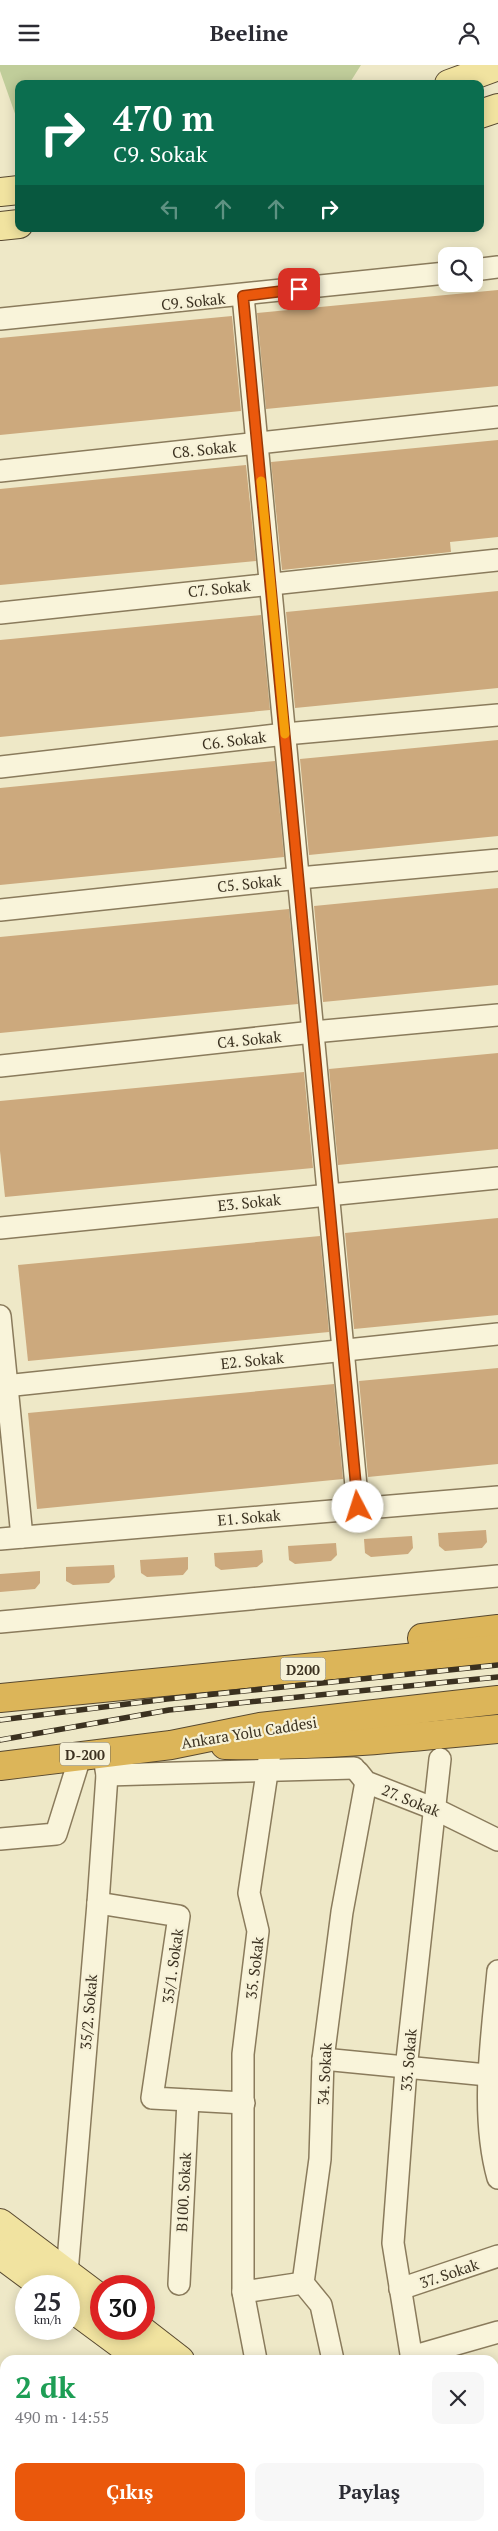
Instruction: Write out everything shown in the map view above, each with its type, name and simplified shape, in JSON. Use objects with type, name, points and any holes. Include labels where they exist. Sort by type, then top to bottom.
[{"type":"highway","points":[[0,1698],[107,1688],[342,1647],[498,1629]]},
{"type":"highway","name":"D200","points":[[107,1688],[498,1649]]},
{"type":"highway","name":"Ankara Yolu Caddesi","points":[[0,1765],[97,1760],[260,1727],[498,1700]]},
{"type":"highway","points":[[171,1745],[268,1758],[338,1743],[498,1729]]},
{"type":"main road","points":[[460,80],[498,66]]},
{"type":"main road","points":[[484,113],[498,108]]},
{"type":"main road","points":[[0,192],[15,190]]},
{"type":"main road","points":[[0,226],[15,224]]},
{"type":"main road","points":[[0,2223],[90,2291]]},
{"type":"main road","points":[[0,2254],[28,2275]]},
{"type":"main road","points":[[80,2313],[135,2355]]},
{"type":"main road","points":[[154,2340],[174,2355]]},
{"type":"street","points":[[483,269],[498,267]]},
{"type":"street","name":"C9. Sokak","points":[[0,319],[243,296],[438,274]]},
{"type":"street","points":[[243,296],[358,1507]]},
{"type":"street","name":"C8. Sokak","points":[[0,471],[498,417]]},
{"type":"street","name":"C7. Sokak","points":[[0,613],[498,560]]},
{"type":"street","name":"C6. Sokak","points":[[0,767],[285,734],[498,715]]},
{"type":"street","name":"C5. Sokak","points":[[0,910],[299,878],[498,860]]},
{"type":"street","name":"C4. Sokak","points":[[0,1066],[313,1032],[498,1015]]},
{"type":"street","name":"E3. Sokak","points":[[0,1228],[498,1178]]},
{"type":"street","points":[[0,1316],[5,1386],[22,1537]]},
{"type":"street","name":"E2. Sokak","points":[[5,1386],[498,1334]]},
{"type":"street","name":"E1. Sokak","points":[[0,1539],[358,1507],[498,1497]]},
{"type":"street","points":[[0,1623],[498,1576]]},
{"type":"street","points":[[338,1743],[360,1775]]},
{"type":"street","points":[[0,1839],[56,1835],[97,1760],[268,1758],[360,1775]]},
{"type":"street","name":"35. Sokak","points":[[255,2355],[243,2292],[243,2055],[258,1931],[249,1893],[268,1758]]},
{"type":"street","name":"33. Sokak","points":[[411,2355],[393,2243],[406,2069],[440,1759]]},
{"type":"street","name":"35/2. Sokak","points":[[67,2273],[98,1903],[97,1760]]},
{"type":"street","name":"27. Sokak","points":[[360,1775],[498,1840]]},
{"type":"street","name":"34. Sokak","points":[[303,2283],[320,2159],[323,2059],[360,1775]]},
{"type":"street","name":"35/1. Sokak","points":[[98,1903],[179,1916],[152,2098],[188,2100]]},
{"type":"street","points":[[498,1971],[493,2076],[492,2157],[498,2178]]},
{"type":"street","points":[[323,2059],[406,2069],[493,2076]]},
{"type":"street","points":[[188,2100],[244,2103]]},
{"type":"street","name":"B100. Sokak","points":[[179,2284],[188,2100]]},
{"type":"street","name":"37. Sokak","points":[[400,2289],[498,2256]]},
{"type":"street","points":[[243,2292],[303,2283],[321,2305],[332,2355]]},
{"type":"street","points":[[422,2355],[498,2332]]},
{"type":"green space","points":[[0,65],[361,65],[352,80],[15,80],[15,114],[0,71]]},
{"type":"building","points":[[498,290],[498,386],[266,409],[257,313]]},
{"type":"building","points":[[232,316],[241,411],[0,435],[0,338]]},
{"type":"building","points":[[498,440],[498,537],[450,542],[451,552],[282,570],[271,462]]},
{"type":"building","points":[[246,465],[256,561],[0,585],[0,489]]},
{"type":"building","points":[[498,591],[498,688],[295,708],[286,612]]},
{"type":"building","points":[[261,615],[270,710],[0,737],[0,640]]},
{"type":"building","points":[[498,740],[498,836],[309,855],[300,759]]},
{"type":"building","points":[[275,761],[284,857],[0,885],[0,788]]},
{"type":"building","points":[[498,888],[498,985],[323,1002],[314,906]]},
{"type":"building","points":[[289,909],[298,1004],[0,1033],[0,937]]},
{"type":"building","points":[[498,1053],[498,1149],[338,1165],[329,1069]]},
{"type":"building","points":[[304,1072],[313,1168],[5,1197],[0,1151],[0,1101]]},
{"type":"building","points":[[498,1218],[498,1315],[354,1329],[345,1233]]},
{"type":"building","points":[[320,1236],[329,1332],[28,1361],[18,1265]]},
{"type":"building","points":[[498,1368],[498,1464],[368,1477],[359,1381]]},
{"type":"building","points":[[334,1384],[343,1479],[37,1509],[28,1413]]},
{"type":"building","points":[[486,1530],[487,1542],[482,1548],[445,1551],[439,1546],[438,1533]]},
{"type":"building","points":[[412,1536],[413,1548],[408,1554],[371,1557],[365,1553],[364,1539]]},
{"type":"building","points":[[336,1543],[337,1555],[331,1561],[295,1564],[289,1560],[288,1546]]},
{"type":"building","points":[[262,1550],[263,1562],[257,1567],[221,1570],[215,1566],[214,1553]]},
{"type":"building","points":[[188,1557],[188,1569],[183,1575],[147,1577],[141,1573],[140,1560]]},
{"type":"building","points":[[114,1565],[115,1577],[109,1583],[73,1585],[66,1581],[66,1567]]},
{"type":"building","points":[[40,1571],[40,1583],[35,1589],[0,1592],[0,1574]]},
{"type":"railway","points":[[0,1720],[167,1699],[498,1665]]},
{"type":"railway","points":[[0,1740],[169,1710],[498,1677]]},
{"type":"slow traffic","points":[[261,481],[285,734]]},
{"type":"route","points":[[299,289],[243,296],[358,1507]]}]
